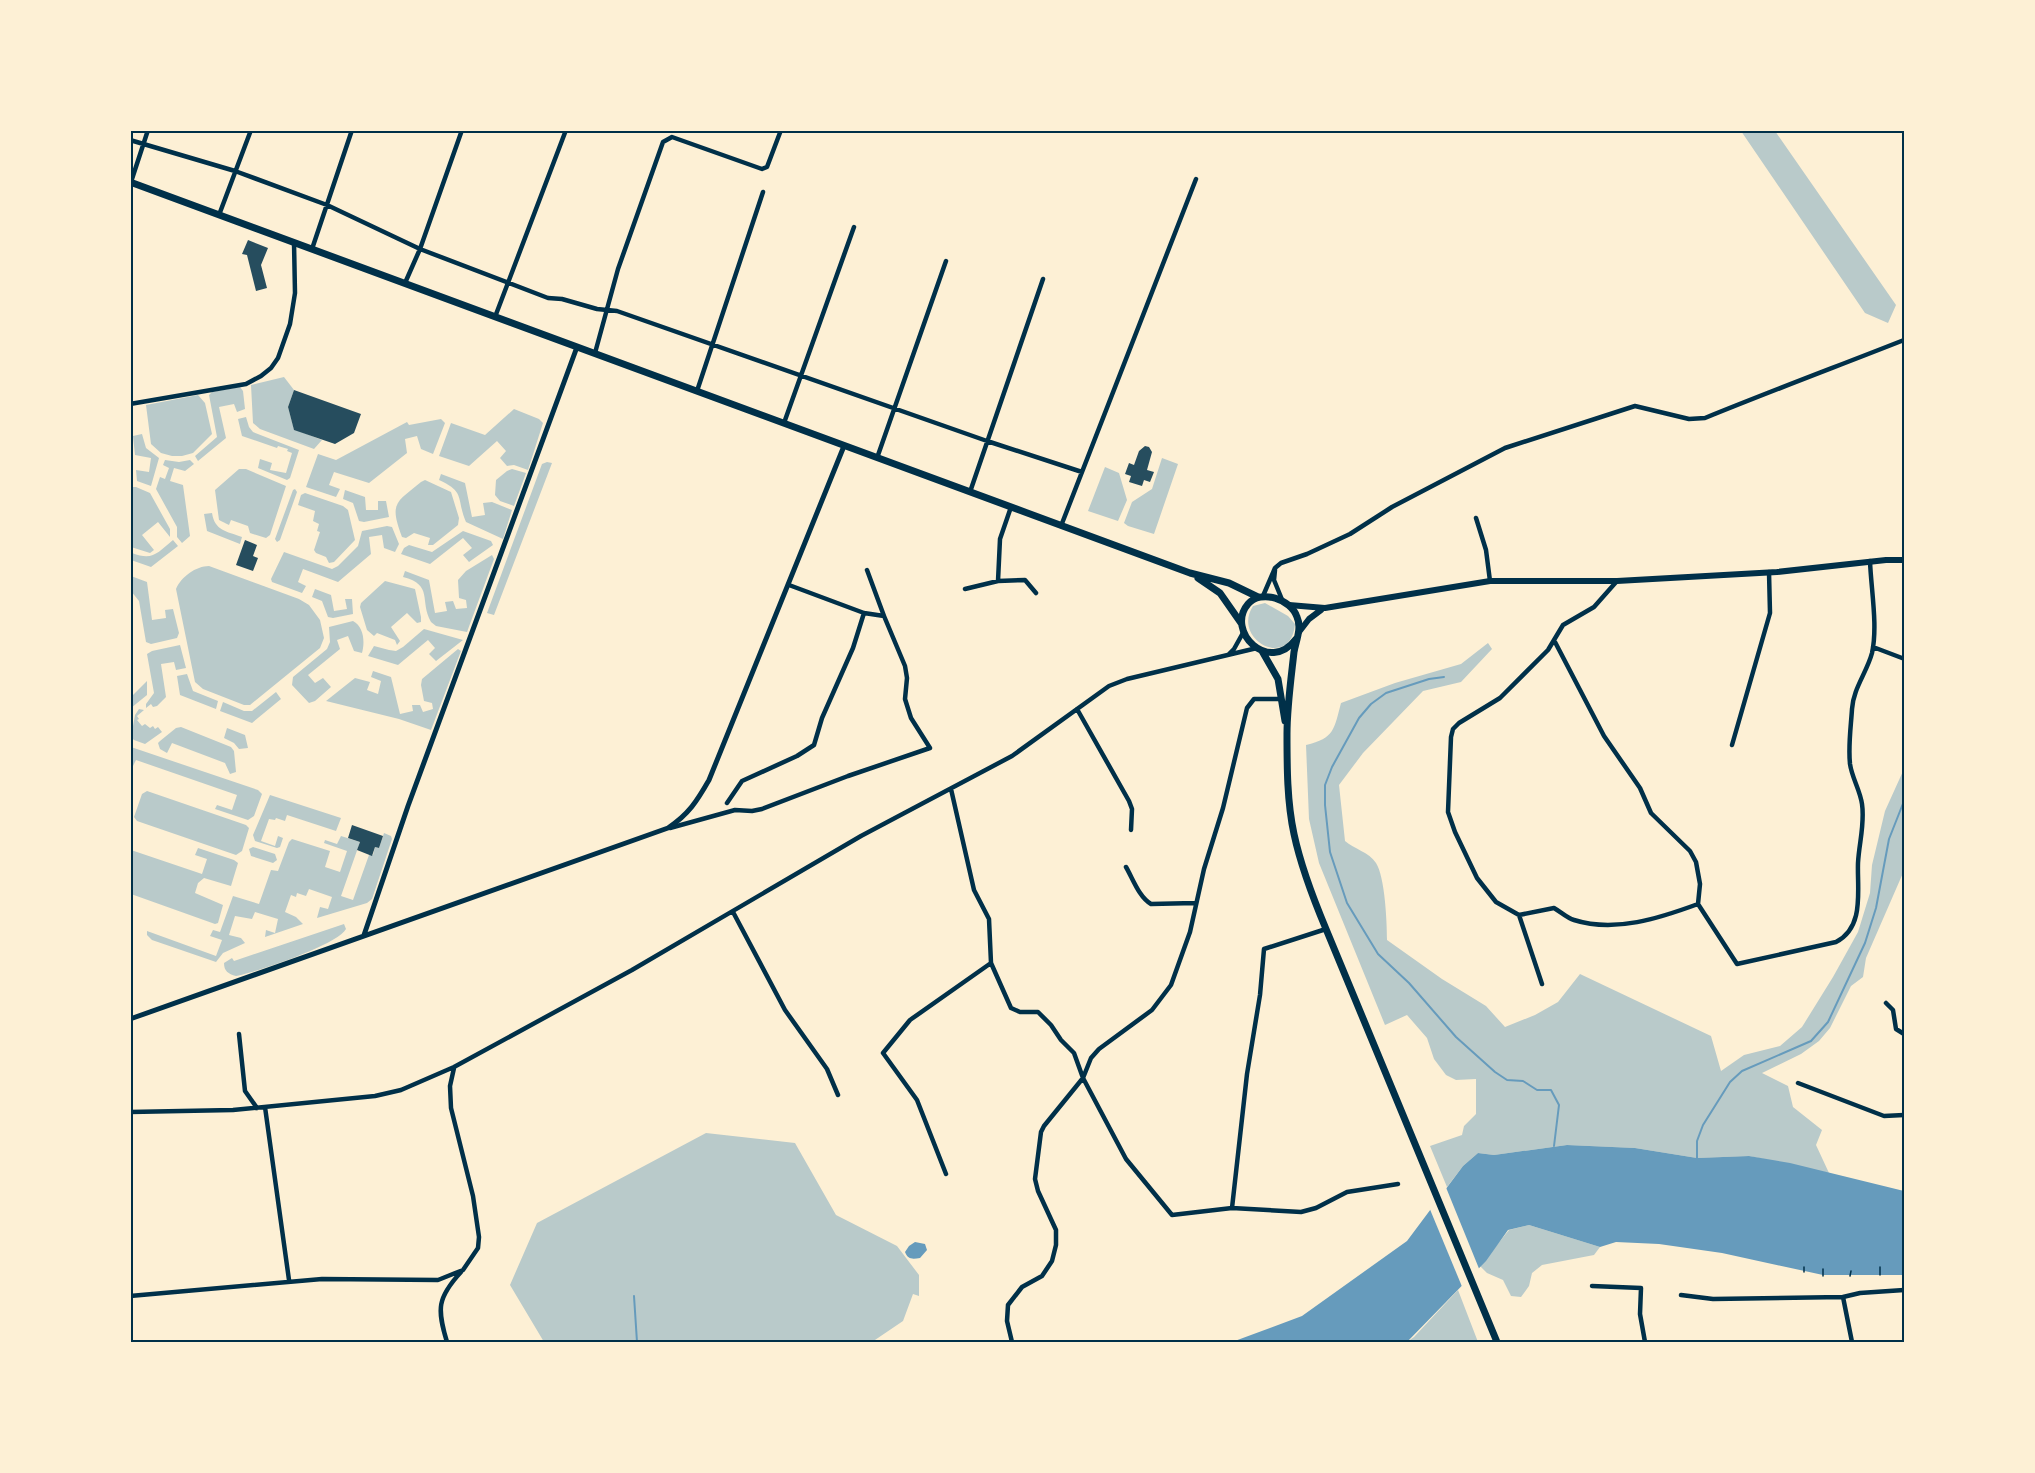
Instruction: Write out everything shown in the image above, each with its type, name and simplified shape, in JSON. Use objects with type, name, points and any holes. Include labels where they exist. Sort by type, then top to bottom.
[{"type":"main road","points":[[130,182],[1061,526],[1190,573],[1229,583],[1285,604],[1314,609],[1325,608],[1490,581],[1617,581],[1769,572],[1870,561],[1905,560]]},
{"type":"main road","points":[[1190,573],[1221,593],[1244,631],[1259,649],[1278,679],[1287,733]]},
{"type":"main road","points":[[1241,623],[1248,603],[1260,596]]},
{"type":"main road","points":[[1285,604],[1298,618],[1287,733],[1289,803],[1293,832],[1302,865],[1326,929],[1497,1342]]},
{"type":"main road","points":[[1259,649],[1268,653],[1281,652],[1292,645],[1314,614],[1325,608]]},
{"type":"street","points":[[130,182],[148,130]]},
{"type":"street","points":[[219,214],[251,130]]},
{"type":"street","points":[[312,249],[352,130]]},
{"type":"street","points":[[405,283],[420,249],[462,130]]},
{"type":"street","points":[[495,317],[566,130]]},
{"type":"street","points":[[595,354],[618,269],[663,142],[672,138],[762,169],[767,167],[781,130]]},
{"type":"street","points":[[130,140],[235,171],[327,205],[420,249],[548,298],[617,311],[1082,472]]},
{"type":"street","points":[[1061,526],[1196,179]]},
{"type":"street","points":[[697,391],[763,192]]},
{"type":"street","points":[[784,423],[854,226]]},
{"type":"street","points":[[130,404],[246,384],[271,368],[278,358],[293,309],[294,242]]},
{"type":"street","points":[[877,458],[946,261]]},
{"type":"street","points":[[970,492],[1043,279]]},
{"type":"street","points":[[1260,596],[1275,568],[1281,563],[1350,534],[1392,507],[1505,448],[1635,406],[1689,419],[1705,418],[1905,340]]},
{"type":"street","points":[[364,935],[408,806],[577,347]]},
{"type":"street","points":[[668,828],[691,810],[710,780],[844,446]]},
{"type":"street","points":[[998,581],[1000,539],[1011,507]]},
{"type":"street","points":[[1476,518],[1486,550],[1490,581]]},
{"type":"street","points":[[1555,642],[1604,736],[1640,788],[1651,813],[1690,850],[1696,862],[1700,884],[1698,904],[1737,964],[1836,942],[1847,934],[1853,924],[1859,897],[1858,863],[1863,822],[1862,802],[1850,764],[1854,694],[1868,666],[1873,647],[1870,561]]},
{"type":"street","points":[[1275,568],[1274,580],[1285,604]]},
{"type":"street","points":[[130,1019],[668,828],[735,810],[762,809],[930,748],[911,718],[905,699],[907,678],[905,666],[867,570]]},
{"type":"street","points":[[1732,745],[1770,612],[1769,572]]},
{"type":"street","points":[[965,589],[998,581],[1025,580],[1036,592]]},
{"type":"street","points":[[1617,581],[1594,607],[1563,626],[1555,642],[1500,698],[1453,729],[1448,812],[1477,878],[1496,902],[1519,915],[1554,908],[1572,919],[1590,924],[1634,923],[1698,904]]},
{"type":"street","points":[[789,585],[864,613],[884,616]]},
{"type":"street","points":[[727,803],[742,781],[797,756],[814,745],[822,718],[853,648],[864,613]]},
{"type":"street","points":[[1226,655],[1234,649],[1244,631]]},
{"type":"street","points":[[1873,647],[1902,658]]},
{"type":"street","points":[[130,1112],[233,1110],[375,1096],[401,1090],[454,1067],[632,970],[861,836],[1012,756],[1117,682],[1259,649]]},
{"type":"street","points":[[1012,1342],[1007,1321],[1008,1305],[1022,1287],[1042,1276],[1052,1261],[1056,1245],[1056,1230],[1035,1179],[1041,1132],[1083,1078],[1091,1058],[1099,1049],[1146,1016],[1171,985],[1190,932],[1195,903],[1223,808],[1247,708],[1254,699],[1281,699]]},
{"type":"street","points":[[1077,709],[1129,801],[1132,809],[1131,830]]},
{"type":"street","points":[[951,789],[974,890],[989,919],[991,963],[1011,1008],[1020,1012],[1038,1012],[1074,1053],[1083,1078],[1125,1159],[1172,1215],[1232,1208],[1301,1212],[1316,1208],[1347,1192],[1398,1184]]},
{"type":"street","points":[[1126,867],[1147,902],[1151,904],[1195,903]]},
{"type":"street","points":[[733,912],[785,1010],[827,1069],[838,1095]]},
{"type":"street","points":[[1519,915],[1542,984]]},
{"type":"street","points":[[1232,1208],[1264,949],[1326,929]]},
{"type":"street","points":[[946,1174],[917,1101],[883,1053],[910,1020],[991,963]]},
{"type":"street","points":[[1886,1003],[1893,1010],[1896,1029],[1905,1034]]},
{"type":"street","points":[[239,1034],[245,1091],[257,1107]]},
{"type":"street","points":[[447,1342],[440,1305],[448,1286],[463,1270],[478,1248],[473,1196],[451,1108],[450,1086],[454,1067]]},
{"type":"street","points":[[1798,1083],[1884,1116],[1905,1115]]},
{"type":"street","points":[[265,1107],[289,1280]]},
{"type":"street","points":[[130,1296],[289,1280],[357,1278],[438,1280],[463,1270]]},
{"type":"street","points":[[1592,1286],[1641,1288],[1640,1314],[1645,1342]]},
{"type":"street","points":[[1681,1295],[1713,1299],[1843,1297],[1860,1293],[1905,1290]]},
{"type":"street","points":[[1843,1297],[1852,1342]]},
{"type":"path","points":[[1804,1267],[1804,1272]]},
{"type":"path","points":[[1880,1267],[1880,1275]]},
{"type":"path","points":[[1823,1269],[1823,1276]]},
{"type":"path","points":[[1850,1276],[1851,1270]]},
{"type":"shaded area","points":[[1741,131],[1775,131],[1896,305],[1888,323],[1865,313]]},
{"type":"shaded area","points":[[284,377],[294,390],[288,407],[294,429],[322,440],[314,449],[260,429],[253,423],[251,385]]},
{"type":"shaded area","points":[[240,387],[243,391],[245,409],[237,412],[234,404],[219,407],[226,438],[198,461],[195,456],[217,437],[209,395],[212,392]]},
{"type":"shaded area","points":[[198,395],[205,403],[212,434],[193,453],[172,456],[161,453],[151,444],[146,405]]},
{"type":"shaded area","points":[[514,409],[539,419],[543,423],[528,470],[514,465],[507,466],[500,458],[506,451],[497,441],[469,466],[439,456],[451,423],[485,435]]},
{"type":"shaded area","points":[[246,417],[253,432],[299,450],[290,478],[287,480],[258,468],[260,459],[272,463],[270,470],[286,473],[292,453],[287,451],[288,449],[278,446],[277,448],[242,436],[238,419]]},
{"type":"shaded area","points":[[441,419],[445,423],[433,454],[421,449],[417,436],[405,439],[407,453],[369,483],[334,472],[329,485],[340,489],[336,497],[306,487],[318,454],[336,460],[407,422],[409,425]]},
{"type":"shaded area","points":[[142,434],[146,448],[159,458],[151,486],[137,481],[136,470],[149,472],[151,458],[135,455],[133,436]]},
{"type":"shaded area","points":[[1162,458],[1178,464],[1154,534],[1124,523],[1132,502],[1152,489]]},
{"type":"shaded area","points":[[165,460],[179,462],[190,460],[194,464],[185,471],[174,468],[170,481],[183,485],[190,536],[182,543],[177,537],[177,527],[156,489],[160,477],[165,479],[169,468],[163,465]]},
{"type":"shaded area","points":[[552,463],[494,615],[487,613],[542,464]]},
{"type":"shaded area","points":[[1105,467],[1119,473],[1127,500],[1118,521],[1088,511]]},
{"type":"shaded area","points":[[239,469],[246,469],[286,486],[270,535],[266,538],[250,533],[248,526],[231,520],[229,525],[219,520],[215,490]]},
{"type":"shaded area","points":[[512,469],[526,473],[514,506],[500,501],[495,495],[496,480]]},
{"type":"shaded area","points":[[441,474],[465,483],[472,517],[485,515],[483,503],[492,502],[512,510],[503,539],[466,522],[457,492],[439,480]]},
{"type":"shaded area","points":[[425,480],[451,492],[459,518],[458,525],[433,545],[428,545],[430,538],[414,533],[406,538],[402,537],[396,517],[397,504]]},
{"type":"shaded area","points":[[131,487],[150,493],[170,529],[170,537],[158,522],[142,535],[154,550],[150,553],[131,547]]},
{"type":"shaded area","points":[[295,489],[297,492],[280,540],[277,542],[275,539]]},
{"type":"shaded area","points":[[345,490],[365,497],[366,510],[378,510],[378,501],[386,501],[389,517],[359,521],[353,503],[343,499]]},
{"type":"shaded area","points":[[305,493],[343,506],[348,510],[355,540],[334,562],[329,563],[326,557],[314,550],[320,532],[317,531],[319,524],[313,521],[315,511],[298,505],[301,495]]},
{"type":"shaded area","points":[[212,513],[219,527],[242,537],[240,544],[207,531],[204,514]]},
{"type":"shaded area","points":[[392,527],[399,544],[395,552],[384,548],[382,535],[369,537],[371,554],[338,582],[303,569],[298,582],[306,586],[302,593],[272,582],[271,579],[284,552],[332,569],[358,546],[362,531]]},
{"type":"shaded area","points":[[463,531],[491,541],[493,545],[469,562],[463,555],[472,548],[463,538],[430,564],[401,554],[409,545],[432,552]]},
{"type":"shaded area","points":[[173,540],[178,546],[151,567],[131,560],[132,553],[150,556],[159,552]]},
{"type":"shaded area","points":[[492,555],[494,559],[467,632],[436,626],[431,622],[419,584],[403,577],[405,571],[429,580],[435,613],[447,611],[445,602],[453,601],[456,609],[467,608],[466,600],[459,598],[458,580],[466,571]]},
{"type":"shaded area","points":[[209,566],[299,599],[309,605],[320,620],[324,638],[320,648],[250,705],[244,705],[203,689],[195,682],[176,589],[181,580],[190,573]]},
{"type":"shaded area","points":[[131,576],[147,582],[152,620],[166,618],[165,610],[173,609],[179,633],[177,638],[151,644],[146,642],[139,601],[131,591]]},
{"type":"shaded area","points":[[385,581],[415,589],[421,617],[421,622],[417,623],[407,613],[391,627],[400,641],[397,645],[395,640],[377,633],[374,636],[367,630],[360,607],[361,603]]},
{"type":"shaded area","points":[[315,589],[331,595],[334,611],[347,609],[345,599],[352,599],[353,614],[328,617],[322,601],[312,597]]},
{"type":"shaded area","points":[[1265,603],[1288,616],[1295,624],[1291,638],[1284,646],[1274,648],[1264,645],[1250,630],[1248,618],[1253,606]]},
{"type":"shaded area","points":[[353,621],[363,635],[362,653],[354,651],[348,636],[337,640],[340,649],[308,675],[315,683],[323,678],[331,687],[315,701],[309,703],[292,685],[293,677],[327,649],[330,642],[329,627]]},
{"type":"shaded area","points":[[424,629],[463,640],[436,661],[429,654],[435,648],[428,640],[398,665],[368,656],[374,646],[396,651]]},
{"type":"shaded area","points":[[1488,643],[1492,649],[1461,682],[1423,691],[1363,753],[1339,785],[1345,841],[1376,863],[1382,878],[1387,940],[1442,979],[1486,1006],[1505,1027],[1535,1015],[1558,1002],[1580,974],[1711,1036],[1721,1071],[1744,1055],[1780,1046],[1802,1027],[1858,932],[1870,893],[1872,865],[1885,811],[1904,769],[1903,873],[1866,958],[1863,977],[1851,986],[1830,1028],[1819,1041],[1801,1054],[1762,1073],[1788,1086],[1793,1107],[1822,1130],[1816,1145],[1829,1173],[1749,1156],[1697,1158],[1635,1148],[1567,1145],[1494,1155],[1478,1153],[1463,1166],[1447,1187],[1430,1146],[1462,1135],[1464,1126],[1476,1114],[1476,1079],[1456,1080],[1446,1075],[1434,1059],[1427,1038],[1407,1015],[1385,1025],[1319,863],[1309,819],[1306,745],[1323,739],[1332,731],[1341,703],[1395,683],[1461,664]]},
{"type":"shaded area","points":[[180,645],[186,668],[176,670],[174,662],[161,664],[166,697],[157,706],[153,707],[151,704],[146,708],[146,704],[154,693],[147,654]]},
{"type":"shaded area","points":[[458,649],[461,651],[431,730],[399,719],[326,701],[355,678],[370,682],[367,690],[378,694],[381,681],[371,677],[373,671],[391,677],[400,714],[413,711],[412,705],[420,705],[423,712],[433,709],[432,703],[424,701],[422,679]]},
{"type":"shaded area","points":[[187,674],[193,691],[218,701],[216,709],[180,695],[177,676]]},
{"type":"shaded area","points":[[147,681],[147,695],[131,708],[131,697]]},
{"type":"shaded area","points":[[276,692],[281,699],[252,723],[220,711],[223,702],[244,711],[252,711]]},
{"type":"shaded area","points":[[139,709],[144,710],[137,716],[142,726],[145,724],[155,729],[158,727],[162,732],[145,744],[131,737],[135,715]]},
{"type":"shaded area","points":[[181,727],[231,747],[234,751],[236,772],[230,774],[225,763],[172,743],[167,753],[160,749],[158,743],[176,728]]},
{"type":"shaded area","points":[[227,728],[245,735],[248,748],[239,749],[234,743],[224,738]]},
{"type":"shaded area","points":[[131,747],[258,790],[262,794],[254,816],[248,820],[215,809],[217,805],[232,810],[237,795],[136,760],[131,770]]},
{"type":"shaded area","points":[[147,791],[246,825],[249,828],[242,851],[236,855],[137,821],[134,817],[142,794]]},
{"type":"shaded area","points":[[270,795],[341,818],[336,831],[287,815],[285,821],[276,818],[275,820],[269,819],[261,841],[275,846],[278,836],[283,838],[280,847],[277,848],[255,841],[253,835]]},
{"type":"shaded area","points":[[384,833],[392,839],[372,899],[367,903],[317,918],[320,907],[328,909],[332,897],[309,889],[306,896],[297,893],[296,897],[291,895],[285,912],[296,917],[303,924],[265,937],[266,930],[275,933],[278,919],[255,912],[252,919],[235,916],[229,935],[241,938],[245,943],[223,953],[216,962],[152,940],[147,935],[147,931],[216,956],[222,940],[210,936],[213,930],[220,932],[233,896],[259,904],[271,870],[278,871],[292,839],[330,851],[325,867],[340,872],[347,851],[324,843],[325,840],[337,844],[341,836],[360,842],[341,896],[353,900],[369,855],[373,855],[375,847],[379,848]]},
{"type":"shaded area","points":[[253,847],[275,854],[277,860],[273,863],[251,856],[249,849]]},
{"type":"shaded area","points":[[198,848],[238,863],[231,886],[204,878],[198,883],[195,893],[223,905],[218,923],[215,924],[131,894],[131,850],[202,874],[207,859],[195,855]]},
{"type":"shaded area","points":[[344,924],[346,929],[340,935],[328,943],[295,957],[236,976],[225,968],[224,963],[232,958],[234,961]]},
{"type":"shaded area","points":[[706,1133],[795,1143],[836,1215],[897,1246],[919,1275],[919,1296],[913,1294],[903,1321],[872,1342],[544,1342],[510,1285],[537,1223]]},
{"type":"shaded area","points":[[1529,1225],[1600,1247],[1594,1255],[1542,1265],[1532,1273],[1529,1286],[1521,1297],[1511,1296],[1503,1280],[1487,1273],[1480,1266],[1509,1230]]},
{"type":"shaded area","points":[[1458,1290],[1478,1342],[1407,1342],[1414,1337]]},
{"type":"water","points":[[1567,1145],[1635,1148],[1697,1158],[1749,1156],[1790,1163],[1904,1191],[1904,1275],[1823,1275],[1722,1253],[1659,1244],[1616,1242],[1600,1247],[1529,1225],[1508,1230],[1486,1261],[1407,1342],[1232,1342],[1302,1316],[1407,1241],[1463,1166],[1478,1153],[1494,1155]]},
{"type":"water","points":[[915,1242],[925,1244],[927,1250],[920,1258],[911,1258],[905,1252]]},
{"type":"pier","points":[[1445,1185],[1480,1271],[1463,1289],[1429,1207]]},
{"type":"building","points":[[248,240],[268,248],[261,265],[267,288],[256,291],[247,255],[242,254]]},
{"type":"building","points":[[294,390],[361,414],[354,433],[335,444],[294,430],[288,407]]},
{"type":"building","points":[[1145,446],[1149,447],[1152,452],[1147,470],[1154,472],[1150,482],[1144,480],[1142,486],[1129,482],[1131,476],[1125,474],[1129,463],[1134,465],[1139,451]]},
{"type":"building","points":[[245,540],[257,545],[253,556],[258,558],[253,571],[236,565]]},
{"type":"building","points":[[352,825],[383,836],[379,848],[375,847],[372,856],[357,850],[360,842],[348,838]]},
{"type":"waterway","points":[[1444,677],[1429,679],[1386,693],[1371,704],[1359,718],[1332,767],[1325,785],[1330,852],[1347,903],[1378,954],[1409,983],[1456,1037],[1495,1072],[1507,1080],[1523,1081],[1537,1090],[1551,1090],[1559,1105],[1554,1146]]},
{"type":"waterway","points":[[1697,1158],[1697,1141],[1703,1125],[1730,1082],[1742,1071],[1811,1041],[1828,1022],[1865,943],[1876,908],[1889,839],[1904,801]]},
{"type":"waterway","points":[[634,1296],[637,1342]]}]
